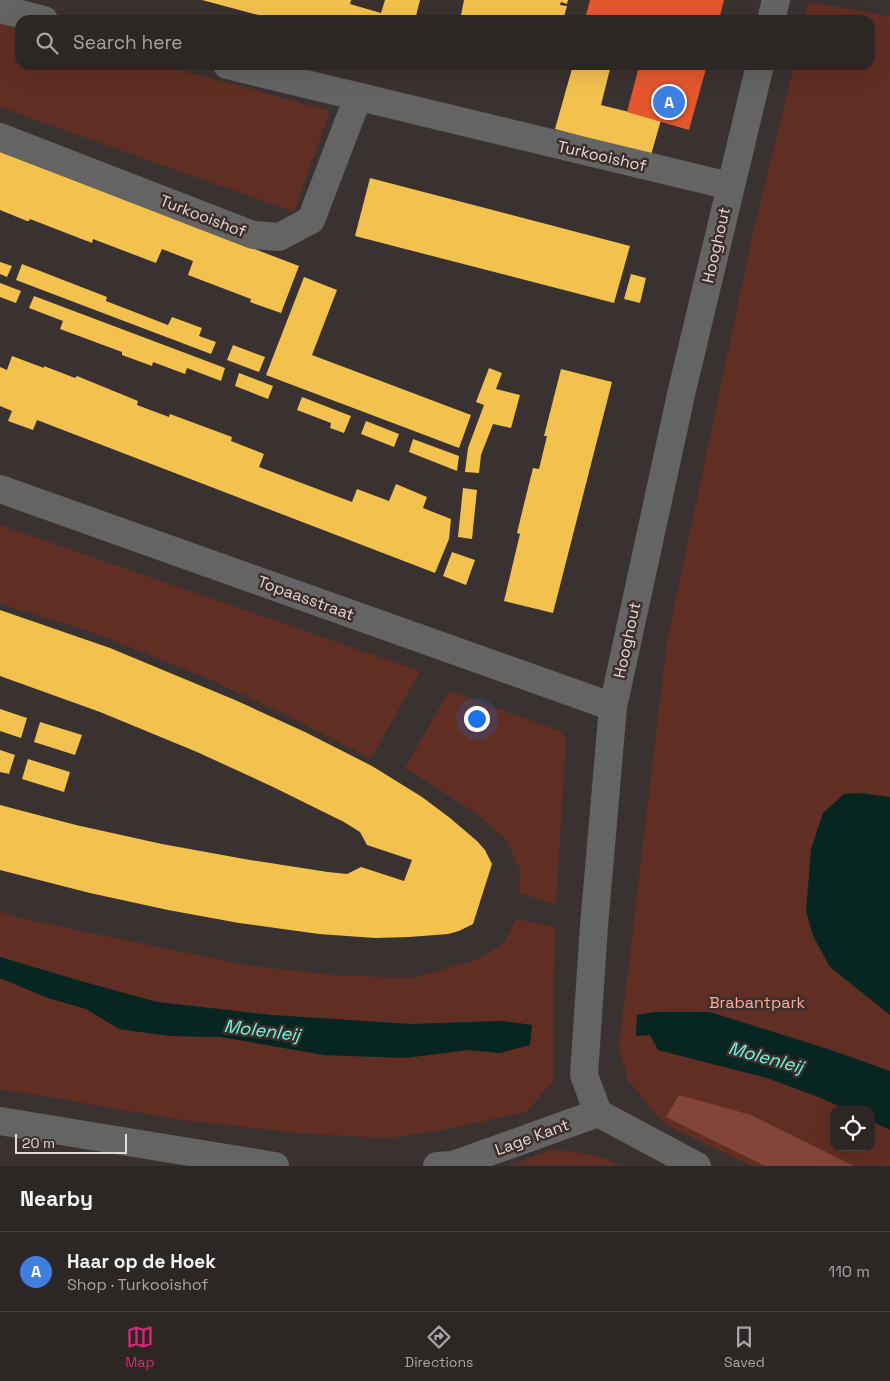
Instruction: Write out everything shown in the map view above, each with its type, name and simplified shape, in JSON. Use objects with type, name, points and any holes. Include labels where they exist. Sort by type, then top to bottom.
[{"type":"street","points":[[772,15],[776,0]]},
{"type":"street","points":[[0,9],[24,15]]},
{"type":"street","name":"Turkooishof","points":[[247,70],[730,186]]},
{"type":"street","name":"Hooghout","points":[[598,1113],[584,1076],[594,926],[613,707],[682,390],[759,70]]},
{"type":"street","name":"Turkooishof","points":[[0,138],[254,235],[279,237],[311,220],[358,97]]},
{"type":"street","name":"Topaasstraat","points":[[0,489],[613,707]]},
{"type":"street","points":[[598,1113],[697,1166]]},
{"type":"street","name":"Lage Kant","points":[[436,1166],[453,1165],[598,1113]]},
{"type":"street","points":[[0,1122],[275,1166]]},
{"type":"green space","name":"Brabantpark","points":[[809,2],[890,16],[890,1166],[752,1166],[664,1124],[628,1080],[619,1047],[667,641],[753,233],[793,70],[875,70],[875,15],[806,15]]},
{"type":"green space","points":[[0,19],[15,24],[15,70],[181,70],[330,111],[294,212],[0,107]]},
{"type":"green space","points":[[0,525],[420,671],[371,759],[286,715],[204,677],[95,633],[0,604]]},
{"type":"green space","points":[[449,691],[560,731],[566,740],[556,905],[520,893],[520,870],[506,840],[481,817],[405,768]]},
{"type":"green space","points":[[0,912],[33,921],[246,965],[333,975],[413,978],[476,960],[504,943],[516,919],[555,927],[553,1080],[527,1112],[436,1131],[389,1138],[307,1134],[175,1119],[0,1090],[0,978],[48,998],[87,1009],[119,1029],[170,1036],[221,1037],[324,1055],[405,1058],[468,1050],[500,1053],[532,1025],[502,1021],[410,1024],[272,1015],[157,1002],[0,957]]},
{"type":"green space","points":[[550,1150],[587,1154],[604,1158],[622,1166],[509,1166]]},
{"type":"shaded area","points":[[679,1095],[751,1115],[854,1166],[765,1166],[666,1117]]},
{"type":"water","points":[[860,793],[890,797],[890,1015],[830,967],[813,936],[806,911],[811,849],[823,813],[844,794]]},
{"type":"water","name":"Molenleij","points":[[0,957],[157,1002],[272,1015],[410,1024],[502,1021],[532,1025],[530,1045],[500,1053],[468,1050],[405,1058],[324,1055],[221,1037],[170,1036],[119,1029],[86,1009],[48,998],[0,978]]},
{"type":"water","name":"Molenleij","points":[[655,1012],[710,1012],[831,1050],[890,1071],[890,1130],[875,1123],[875,1106],[838,1106],[767,1078],[658,1050],[650,1035],[636,1036],[637,1015]]},
{"type":"building: Homes","points":[[202,0],[351,0],[350,4],[381,13],[385,0],[420,0],[416,15],[258,15]]},
{"type":"building: Homes","points":[[464,0],[568,0],[567,4],[561,2],[560,5],[567,6],[564,15],[461,15]]},
{"type":"building: Homes","points":[[572,70],[610,70],[601,105],[661,120],[651,155],[555,129]]},
{"type":"building: Homes","points":[[0,152],[299,266],[281,313],[250,302],[251,299],[188,275],[193,261],[162,249],[156,263],[93,239],[92,243],[30,219],[27,221],[0,210]]},
{"type":"building: Homes","points":[[370,178],[630,246],[614,303],[355,236]]},
{"type":"building: Homes","points":[[0,262],[12,266],[7,277],[0,274]]},
{"type":"building: Homes","points":[[22,264],[107,297],[106,301],[168,325],[172,317],[202,328],[199,336],[216,342],[211,354],[16,280]]},
{"type":"building: Homes","points":[[631,274],[646,278],[640,303],[624,299]]},
{"type":"building: Homes","points":[[304,277],[337,290],[312,355],[471,415],[459,448],[266,375]]},
{"type":"building: Homes","points":[[0,283],[21,291],[16,303],[0,297]]},
{"type":"building: Homes","points":[[34,296],[225,368],[221,381],[187,368],[185,374],[153,362],[152,366],[122,355],[122,352],[60,329],[63,321],[29,308]]},
{"type":"building: Homes","points":[[233,345],[265,357],[259,372],[227,360]]},
{"type":"building: Homes","points":[[12,356],[75,378],[77,376],[138,401],[137,405],[169,417],[170,414],[232,437],[231,441],[264,454],[259,467],[352,502],[357,489],[389,501],[396,484],[427,497],[423,508],[451,519],[449,539],[435,573],[37,420],[33,430],[8,421],[12,411],[0,406],[0,367],[7,370]]},
{"type":"building: Homes","points":[[489,368],[502,373],[496,389],[520,395],[511,428],[493,424],[481,455],[479,473],[465,472],[468,448],[484,405],[476,402]]},
{"type":"building: Homes","points":[[561,369],[612,382],[553,613],[504,601],[520,534],[517,533],[525,500],[533,468],[539,469],[547,436],[544,436]]},
{"type":"building: Homes","points":[[239,373],[273,386],[268,399],[235,386]]},
{"type":"building: Homes","points":[[302,397],[351,416],[344,433],[330,428],[331,423],[297,410]]},
{"type":"building: Homes","points":[[366,421],[399,434],[394,447],[361,434]]},
{"type":"building: Homes","points":[[413,439],[459,456],[457,471],[409,452]]},
{"type":"building: Homes","points":[[463,488],[477,490],[472,539],[458,537]]},
{"type":"building: Homes","points":[[452,552],[475,560],[466,585],[443,576]]},
{"type":"building: Homes","points":[[0,610],[110,648],[235,700],[305,732],[372,766],[422,797],[477,841],[485,850],[492,864],[473,924],[448,934],[409,937],[375,938],[319,934],[239,923],[168,910],[90,893],[0,870],[0,805],[76,825],[162,844],[328,872],[347,874],[361,867],[404,881],[412,860],[367,845],[360,832],[344,822],[197,752],[100,712],[0,676]]},
{"type":"building: Homes","points":[[0,709],[27,718],[21,738],[0,731]]},
{"type":"building: Homes","points":[[40,722],[82,735],[75,755],[34,742]]},
{"type":"building: Homes","points":[[0,750],[15,755],[9,774],[0,772]]},
{"type":"building: Homes","points":[[28,759],[70,772],[64,792],[22,779]]},
{"type":"building: Shops","points":[[590,0],[724,0],[720,15],[586,15]]},
{"type":"building: Shops","points":[[638,70],[706,70],[689,130],[627,112]]},
{"type":"place","name":"Haar op de Hoek","points":[[669,102]]}]
